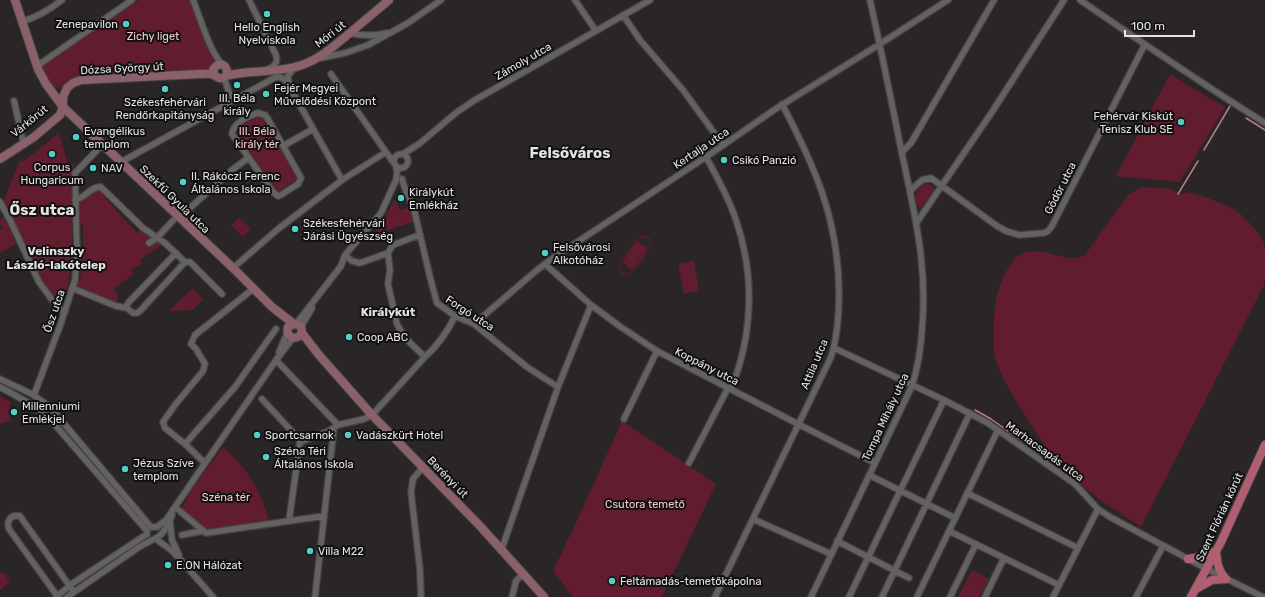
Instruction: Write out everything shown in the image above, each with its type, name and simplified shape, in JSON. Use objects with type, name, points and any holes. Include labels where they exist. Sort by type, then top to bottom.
[{"type":"main road","name":"Szekfű Gyula utca","points":[[15,0],[37,66],[46,84],[62,107],[233,268],[295,331]]},
{"type":"main road","name":"Móri út","points":[[264,72],[294,68],[314,59],[335,46],[388,0]]},
{"type":"main road","name":"Dózsa György út","points":[[62,107],[63,97],[67,88],[73,83],[81,80],[200,74],[214,70],[220,64],[225,72]]},
{"type":"main road","points":[[214,70],[218,78],[225,72],[264,72]]},
{"type":"main road","name":"Várkörút","points":[[0,158],[23,141],[62,107]]},
{"type":"main road","name":"Várkörút","points":[[0,158],[34,136],[60,115],[62,107]]},
{"type":"main road","name":"Berényi út","points":[[295,331],[372,415],[480,526],[544,597]]},
{"type":"main road","name":"Szent Flórián körút","points":[[1191,597],[1216,551],[1265,445]]},
{"type":"main road","points":[[1188,559],[1200,557],[1216,551],[1218,567],[1221,574],[1226,579]]},
{"type":"main road","points":[[1196,589],[1212,580],[1226,579]]},
{"type":"street","points":[[23,21],[38,16],[62,0]]},
{"type":"street","points":[[37,66],[132,0]]},
{"type":"street","points":[[193,0],[218,61],[225,72],[232,101]]},
{"type":"street","points":[[249,0],[277,60],[274,66],[264,72]]},
{"type":"street","points":[[314,59],[364,47],[414,20],[441,0]]},
{"type":"street","points":[[575,0],[596,30]]},
{"type":"street","name":"Zámoly utca","points":[[400,154],[412,149],[457,112],[650,0]]},
{"type":"street","name":"Tompa Mihály utca","points":[[811,597],[912,386],[920,348],[923,313],[922,269],[917,222],[870,0]]},
{"type":"street","name":"Kertalja utca","points":[[474,324],[545,264],[706,157],[782,104],[948,0]]},
{"type":"street","points":[[902,152],[911,143],[994,0]]},
{"type":"street","points":[[917,222],[992,112],[1064,0]]},
{"type":"street","points":[[1080,0],[1242,109],[1265,122]]},
{"type":"street","points":[[623,15],[640,40],[683,90],[723,145]]},
{"type":"street","points":[[350,32],[374,35],[391,32]]},
{"type":"street","name":"Gödör utca","points":[[942,186],[1006,231],[1020,235],[1040,234],[1048,231],[1052,226],[1145,44]]},
{"type":"street","points":[[212,47],[216,61],[214,70]]},
{"type":"street","points":[[289,86],[288,76],[294,68]]},
{"type":"street","points":[[74,592],[70,586],[20,516],[13,516],[9,520],[9,529],[57,597],[70,586],[73,583],[166,520],[276,360],[318,295],[341,266],[345,256],[381,213],[396,180],[397,173],[394,164],[331,74]]},
{"type":"street","points":[[120,162],[276,77],[280,77],[286,80],[342,180]]},
{"type":"street","points":[[14,101],[23,141]]},
{"type":"street","name":"Attila utca","points":[[715,597],[831,357],[834,348],[838,319],[838,266],[833,230],[825,199],[815,171],[782,104]]},
{"type":"street","points":[[258,113],[265,115],[283,146],[301,178],[298,184],[278,196],[273,192],[232,134],[234,126],[253,114],[258,113]]},
{"type":"street","points":[[283,146],[313,129]]},
{"type":"street","name":"Ősz utca","points":[[34,395],[72,288],[77,262],[75,173],[102,145]]},
{"type":"street","name":"Zámoly utca","points":[[408,159],[412,149]]},
{"type":"street","points":[[233,268],[278,229],[342,180],[386,152],[400,154],[408,159],[407,164],[404,167],[402,179],[388,198]]},
{"type":"street","points":[[394,164],[394,158],[400,154]]},
{"type":"street","points":[[689,463],[738,372],[746,337],[749,300],[748,273],[736,218],[706,157]]},
{"type":"street","points":[[149,243],[157,238],[178,217],[248,158]]},
{"type":"street","points":[[394,164],[400,168],[404,167]]},
{"type":"street","points":[[911,190],[919,182],[928,178],[931,178],[942,186]]},
{"type":"street","name":"Forgó utca","points":[[402,179],[403,187],[414,208],[419,235],[437,303],[455,316],[474,324],[527,367],[558,387]]},
{"type":"street","points":[[75,200],[81,198],[93,189],[101,187],[143,228],[165,243],[185,262],[190,262],[222,294]]},
{"type":"street","points":[[0,202],[39,282],[58,308],[64,312]]},
{"type":"street","points":[[345,256],[352,261],[360,263],[388,253],[393,245],[419,235]]},
{"type":"street","points":[[127,308],[129,302],[176,253]]},
{"type":"street","points":[[388,253],[390,270],[388,284],[397,324],[405,338],[425,357]]},
{"type":"street","points":[[72,288],[116,306],[127,308],[133,313],[139,312],[185,262]]},
{"type":"street","name":"Koppány utca","points":[[545,264],[618,325],[657,351],[875,463]]},
{"type":"street","points":[[205,464],[166,428],[162,422],[203,370],[205,364],[196,349],[191,344],[195,335],[253,289]]},
{"type":"street","points":[[501,551],[558,387],[591,304]]},
{"type":"street","points":[[300,442],[336,426],[364,419],[372,415],[432,351],[455,316]]},
{"type":"street","points":[[185,444],[235,387],[276,329]]},
{"type":"street","name":"Marhacsapás utca","points":[[834,348],[970,413],[998,430],[1076,484],[1098,509],[1110,517],[1263,597]]},
{"type":"street","points":[[624,419],[657,351]]},
{"type":"street","points":[[276,360],[336,426],[315,597]]},
{"type":"street","points":[[0,379],[34,395],[46,403],[151,530]]},
{"type":"street","points":[[0,387],[36,407],[49,418],[151,530],[160,531],[156,538]]},
{"type":"street","points":[[262,399],[300,442],[289,521]]},
{"type":"street","points":[[849,597],[944,400]]},
{"type":"street","points":[[882,597],[970,413]]},
{"type":"street","points":[[917,597],[998,430]]},
{"type":"street","points":[[421,597],[420,570],[411,492],[413,479],[423,467]]},
{"type":"street","points":[[869,475],[955,518]]},
{"type":"street","points":[[967,493],[1078,548]]},
{"type":"street","points":[[175,507],[206,533],[324,516]]},
{"type":"street","points":[[67,597],[156,538],[170,522],[175,507]]},
{"type":"street","points":[[1053,597],[1098,509]]},
{"type":"street","points":[[753,518],[832,554]]},
{"type":"street","points":[[170,522],[172,540],[179,558]]},
{"type":"street","points":[[151,530],[148,537],[156,538],[171,550],[213,597]]},
{"type":"street","points":[[182,535],[202,531]]},
{"type":"street","points":[[949,531],[1059,585]]},
{"type":"street","points":[[837,541],[909,578]]},
{"type":"street","points":[[950,597],[976,544]]},
{"type":"street","points":[[1136,597],[1163,546]]},
{"type":"street","points":[[984,597],[1004,558]]},
{"type":"street","points":[[512,597],[516,581],[523,574]]},
{"type":"green space","name":"Zichy liget","points":[[139,0],[190,0],[215,62],[212,69],[87,76],[61,88],[54,87],[43,71],[42,67],[44,64]]},
{"type":"green space","name":"Fehérvár Kiskút Tenisz Klub SE","points":[[1170,74],[1225,107],[1180,182],[1116,176]]},
{"type":"green space","name":"III. Béla király tér","points":[[258,116],[263,118],[296,175],[297,179],[281,190],[277,190],[238,137],[237,132],[239,127]]},
{"type":"green space","points":[[59,133],[68,165],[74,163],[72,176],[71,265],[65,295],[59,299],[54,297],[49,292],[42,280],[35,276],[3,203],[20,160],[23,162]]},
{"type":"green space","points":[[926,183],[934,187],[934,190],[921,208],[919,208],[916,201],[916,194]]},
{"type":"green space","points":[[1142,187],[1173,189],[1179,194],[1186,192],[1198,195],[1222,203],[1237,212],[1247,220],[1263,241],[1265,246],[1265,281],[1141,527],[1098,498],[1078,482],[1059,464],[1047,448],[1013,396],[999,369],[994,352],[994,314],[1000,284],[1004,275],[1016,258],[1023,253],[1030,251],[1038,251],[1072,258],[1082,256],[1087,252],[1129,194]]},
{"type":"green space","points":[[98,188],[107,196],[105,198],[137,233],[141,229],[163,244],[140,260],[142,263],[131,271],[134,274],[113,289],[118,295],[116,302],[79,288],[75,285],[77,279],[80,280],[83,255],[83,225],[76,225],[75,200]]},
{"type":"green space","points":[[395,199],[400,210],[409,207],[414,222],[376,233]]},
{"type":"green space","points":[[5,215],[16,244],[0,253],[0,230],[3,228],[0,224],[0,220]]},
{"type":"green space","points":[[239,218],[251,229],[243,237],[231,225]]},
{"type":"green space","points":[[640,236],[647,237],[650,241],[650,247],[636,268],[631,273],[624,275],[619,270],[618,265],[636,240]],"holes":[[[643,237],[649,241],[649,248],[633,270],[627,274],[622,272],[619,267],[620,263],[638,238]]]},
{"type":"green space","points":[[637,241],[648,248],[632,270],[622,262]]},
{"type":"green space","points":[[694,261],[699,291],[684,294],[678,264]]},
{"type":"green space","points":[[193,288],[203,299],[193,310],[169,311]]},
{"type":"green space","points":[[0,396],[11,402],[8,411],[10,417],[9,421],[0,424]]},
{"type":"green space","name":"Csutora temető","points":[[622,421],[716,484],[662,597],[573,597],[553,571]]},
{"type":"green space","name":"Széna tér","points":[[223,447],[239,463],[252,481],[263,502],[270,524],[208,532],[181,510],[190,492]]},
{"type":"green space","points":[[972,570],[989,579],[979,597],[958,597]]},
{"type":"green space","points":[[3,572],[10,582],[0,590],[0,574]]},
{"type":"waterway","points":[[1204,150],[1230,106]]},
{"type":"waterway","points":[[1246,118],[1265,130]]},
{"type":"waterway","points":[[1178,194],[1198,161]]},
{"type":"waterway","points":[[975,410],[991,419],[1025,443]]},
{"type":"place","name":"Hello English Nyelviskola","points":[[267,14]]},
{"type":"place","name":"Zenepavilon","points":[[126,24]]},
{"type":"place","name":"III. Béla király","points":[[237,85]]},
{"type":"place","name":"Székesfehérvári Rendőrkapitányság","points":[[165,89]]},
{"type":"place","name":"Fejér Megyei Művelődési Központ","points":[[266,94]]},
{"type":"place","name":"Fehérvár Kiskút Tenisz Klub SE","points":[[1181,122]]},
{"type":"place","name":"Evangélikus templom","points":[[76,137]]},
{"type":"place","name":"Corpus Hungaricum","points":[[52,154]]},
{"type":"place","name":"Csikó Panzió","points":[[724,160]]},
{"type":"place","name":"NAV","points":[[93,168]]},
{"type":"place","name":"II. Rákóczi Ferenc Általános Iskola","points":[[183,182]]},
{"type":"place","name":"Királykút Emlékház","points":[[401,198]]},
{"type":"place","name":"Székesfehérvári Járási Ügyészség","points":[[295,229]]},
{"type":"place","name":"Felsővárosi Alkotóház","points":[[545,253]]},
{"type":"place","name":"Coop ABC","points":[[349,337]]},
{"type":"place","name":"Millenniumi Emlékjel","points":[[14,412]]},
{"type":"place","name":"Sportcsarnok","points":[[257,435]]},
{"type":"place","name":"Vadászkürt Hotel","points":[[348,435]]},
{"type":"place","name":"Széna Téri Általános Iskola","points":[[266,457]]},
{"type":"place","name":"Jézus Szíve templom","points":[[125,469]]},
{"type":"place","name":"Villa M22","points":[[310,551]]},
{"type":"place","name":"E.ON Hálózat","points":[[168,565]]},
{"type":"place","name":"Feltámadás-temetőkápolna","points":[[612,581]]},
{"type":"district","name":"Felsőváros","points":[[570,153]]},
{"type":"district","name":"Ősz utca","points":[[42,210]]},
{"type":"district","name":"Velinszky László-lakótelep","points":[[56,258]]},
{"type":"district","name":"Királykút","points":[[388,312]]}]
